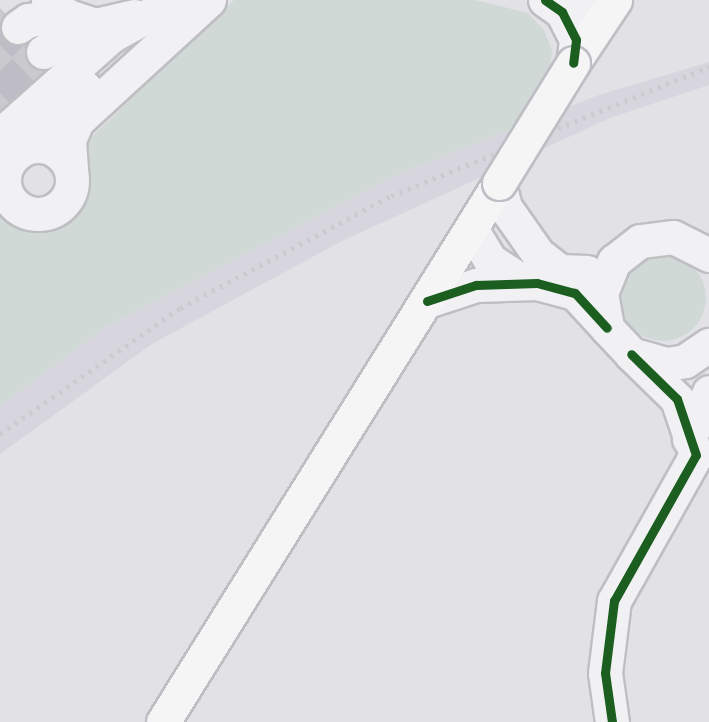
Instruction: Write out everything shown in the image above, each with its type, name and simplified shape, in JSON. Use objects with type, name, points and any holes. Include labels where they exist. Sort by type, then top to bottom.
[{"type":"main road","points":[[163,722],[472,230],[573,63],[615,0]]},
{"type":"street","points":[[177,0],[144,14],[111,36],[10,142],[4,182],[9,199],[24,211],[36,214],[63,203],[73,181],[69,140],[77,121],[209,0]]},
{"type":"street","points":[[10,142],[177,0]]},
{"type":"street","points":[[545,0],[562,12],[576,40],[573,63]]},
{"type":"street","points":[[553,0],[602,0]]},
{"type":"street","points":[[61,8],[25,34],[61,8],[144,14]]},
{"type":"street","points":[[10,142],[45,146],[71,169]]},
{"type":"street","points":[[499,183],[505,207],[532,268],[575,293],[676,399],[688,439],[696,455],[614,601],[605,673],[612,722]]},
{"type":"street","points":[[472,230],[490,260],[532,268],[579,273],[614,261],[656,237],[709,231]]},
{"type":"street","points":[[656,237],[691,242],[709,255]]},
{"type":"street","points":[[607,328],[601,293],[614,261]]},
{"type":"street","points":[[427,301],[532,268]]},
{"type":"street","points":[[631,354],[667,364],[708,351]]},
{"type":"street","points":[[688,439],[709,392]]},
{"type":"shaded area","points":[[234,0],[475,0],[528,13],[544,30],[552,50],[550,75],[518,127],[400,173],[104,328],[0,406],[0,212],[15,224],[46,228],[76,215],[87,187],[79,149]]},
{"type":"shaded area","points":[[709,62],[709,85],[610,118],[342,241],[152,344],[0,454],[0,406],[104,328],[400,173],[599,95]]},
{"type":"shaded area","points":[[655,255],[671,255],[694,267],[703,281],[706,298],[703,315],[694,329],[671,341],[655,341],[639,334],[627,322],[620,306],[620,290],[627,274],[639,262]]},
{"type":"building","points":[[0,8],[53,63],[0,114]]},
{"type":"tunnel","points":[[0,45],[18,27]]},
{"type":"tunnel","points":[[0,93],[43,52]]},
{"type":"railway","points":[[0,434],[180,308],[391,196],[709,67]]},
{"type":"cycle path","points":[[545,0],[562,12],[576,40],[573,63]]},
{"type":"cycle path","points":[[427,301],[476,285],[537,283],[575,293],[607,328]]},
{"type":"cycle path","points":[[612,722],[605,673],[614,601],[696,455],[677,399],[631,354]]}]
